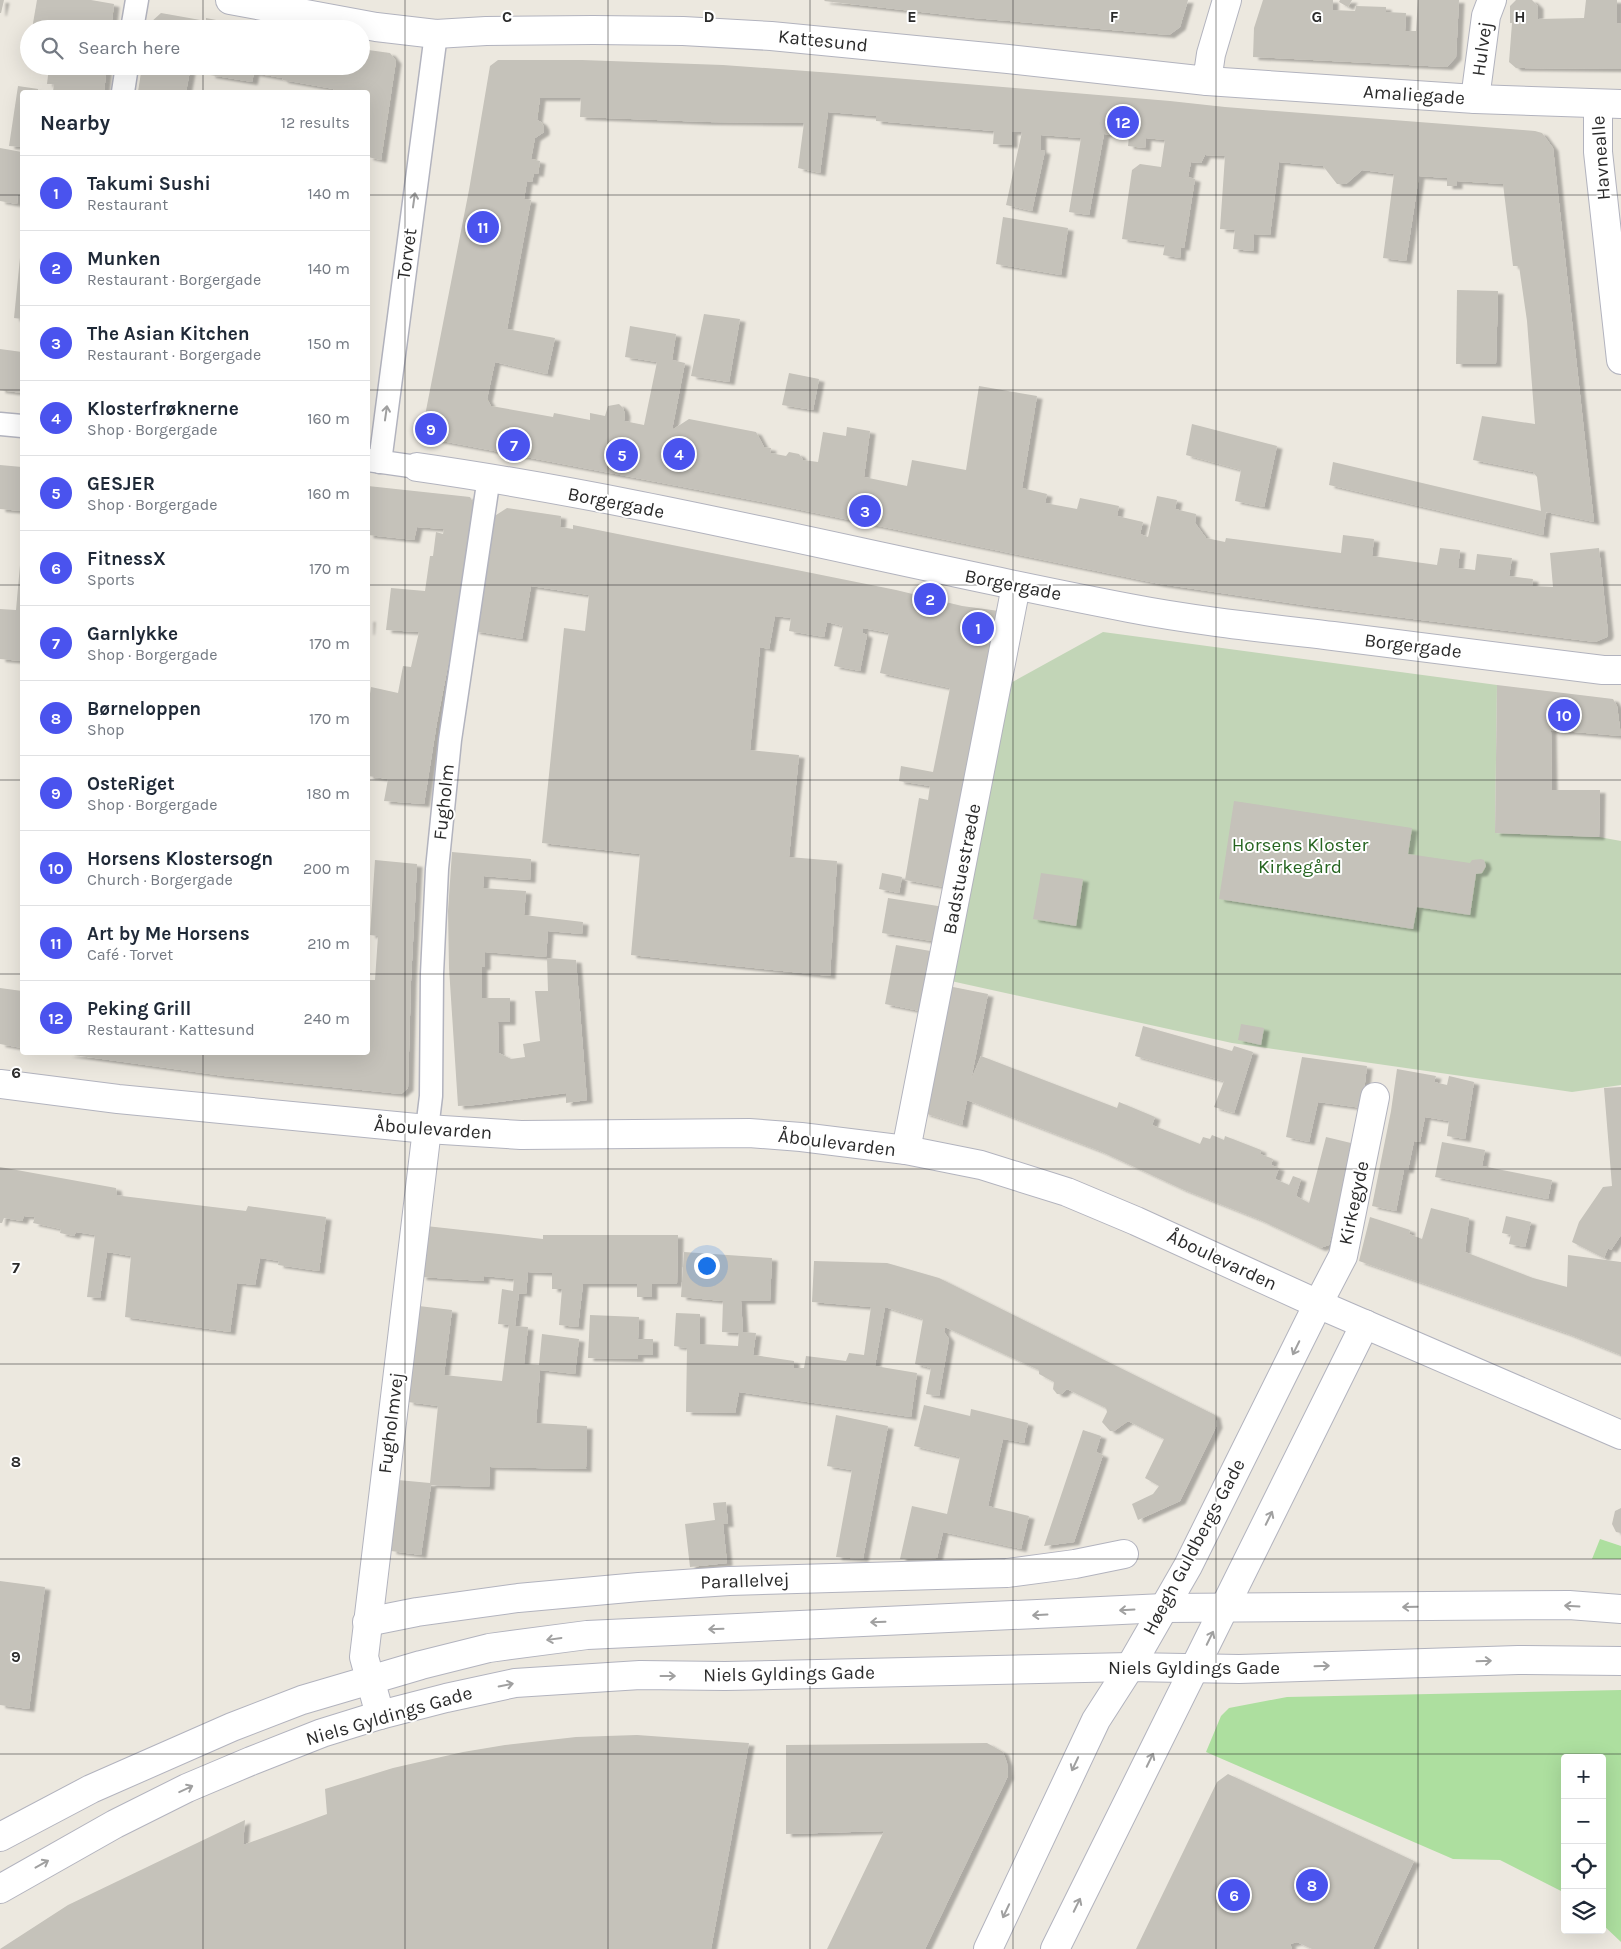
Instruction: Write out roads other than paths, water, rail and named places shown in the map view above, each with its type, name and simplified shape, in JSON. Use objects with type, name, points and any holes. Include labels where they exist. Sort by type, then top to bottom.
[{"type":"street","points":[[134,20],[137,0]]},
{"type":"street","name":"Kattesund","points":[[230,0],[338,20]]},
{"type":"street","points":[[1207,81],[1211,54],[1227,0]]},
{"type":"street","name":"Hulvej","points":[[1476,99],[1486,16],[1492,0]]},
{"type":"street","name":"Kattesund","points":[[370,26],[436,34],[486,31],[593,30],[683,31],[771,36],[1207,81]]},
{"type":"street","name":"Torvet","points":[[374,461],[436,34]]},
{"type":"street","points":[[123,90],[126,75]]},
{"type":"street","name":"Amaliegade","points":[[1207,81],[1476,99],[1610,104]]},
{"type":"street","name":"Havnealle","points":[[1610,104],[1598,152],[1621,360]]},
{"type":"street","points":[[0,424],[20,426]]},
{"type":"street","name":"Borgergade","points":[[374,461],[489,477],[1134,609],[1273,629],[1604,670],[1621,670]]},
{"type":"street","name":"Fugholm","points":[[427,1130],[431,1096],[432,974],[437,869],[450,740],[489,477]]},
{"type":"street","name":"Badstuestræde","points":[[906,1150],[1016,586]]},
{"type":"street","name":"Åboulevarden","points":[[0,1084],[118,1099],[427,1130],[521,1135],[749,1133],[822,1139],[906,1150],[981,1166],[1067,1192],[1136,1221],[1318,1304],[1621,1435]]},
{"type":"street","name":"Kirkegyde","points":[[1318,1304],[1343,1256],[1375,1097]]},
{"type":"street","name":"Fugholmvej","points":[[380,1715],[364,1656],[427,1130]]},
{"type":"street","name":"Høegh Guldbergs Gade","points":[[988,1949],[1096,1720],[1130,1667],[1188,1566],[1318,1304]]},
{"type":"street","points":[[1055,1949],[1365,1324]]},
{"type":"street","name":"Parallelvej","points":[[367,1622],[416,1612],[518,1598],[611,1589],[728,1581],[1007,1573],[1075,1564],[1124,1554]]},
{"type":"street","name":"Niels Gyldings Gade","points":[[0,1837],[92,1789],[232,1727],[302,1700],[421,1665],[489,1648],[588,1635],[1164,1608],[1569,1605],[1621,1609]]},
{"type":"street","name":"Niels Gyldings Gade","points":[[0,1889],[115,1824],[187,1788],[251,1761],[322,1733],[380,1715],[515,1683],[640,1675],[725,1676],[1130,1667],[1239,1669],[1518,1660],[1621,1661]]},
{"type":"place","name":"Peking Grill","points":[[1123,122]]},
{"type":"place","name":"Art by Me Horsens","points":[[483,227]]},
{"type":"place","name":"OsteRiget","points":[[431,429]]},
{"type":"place","name":"Garnlykke","points":[[514,445]]},
{"type":"place","name":"Klosterfrøknerne","points":[[679,454]]},
{"type":"place","name":"GESJER","points":[[622,455]]},
{"type":"place","name":"The Asian Kitchen","points":[[865,511]]},
{"type":"place","name":"Munken","points":[[930,599]]},
{"type":"place","name":"Takumi Sushi","points":[[978,628]]},
{"type":"place","name":"Horsens Klostersogn","points":[[1564,715]]},
{"type":"place","name":"Børneloppen","points":[[1312,1885]]},
{"type":"place","name":"FitnessX","points":[[1234,1895]]},
{"type":"park label","name":"Horsens Kloster Kirkegård","points":[[1300,856]]}]
